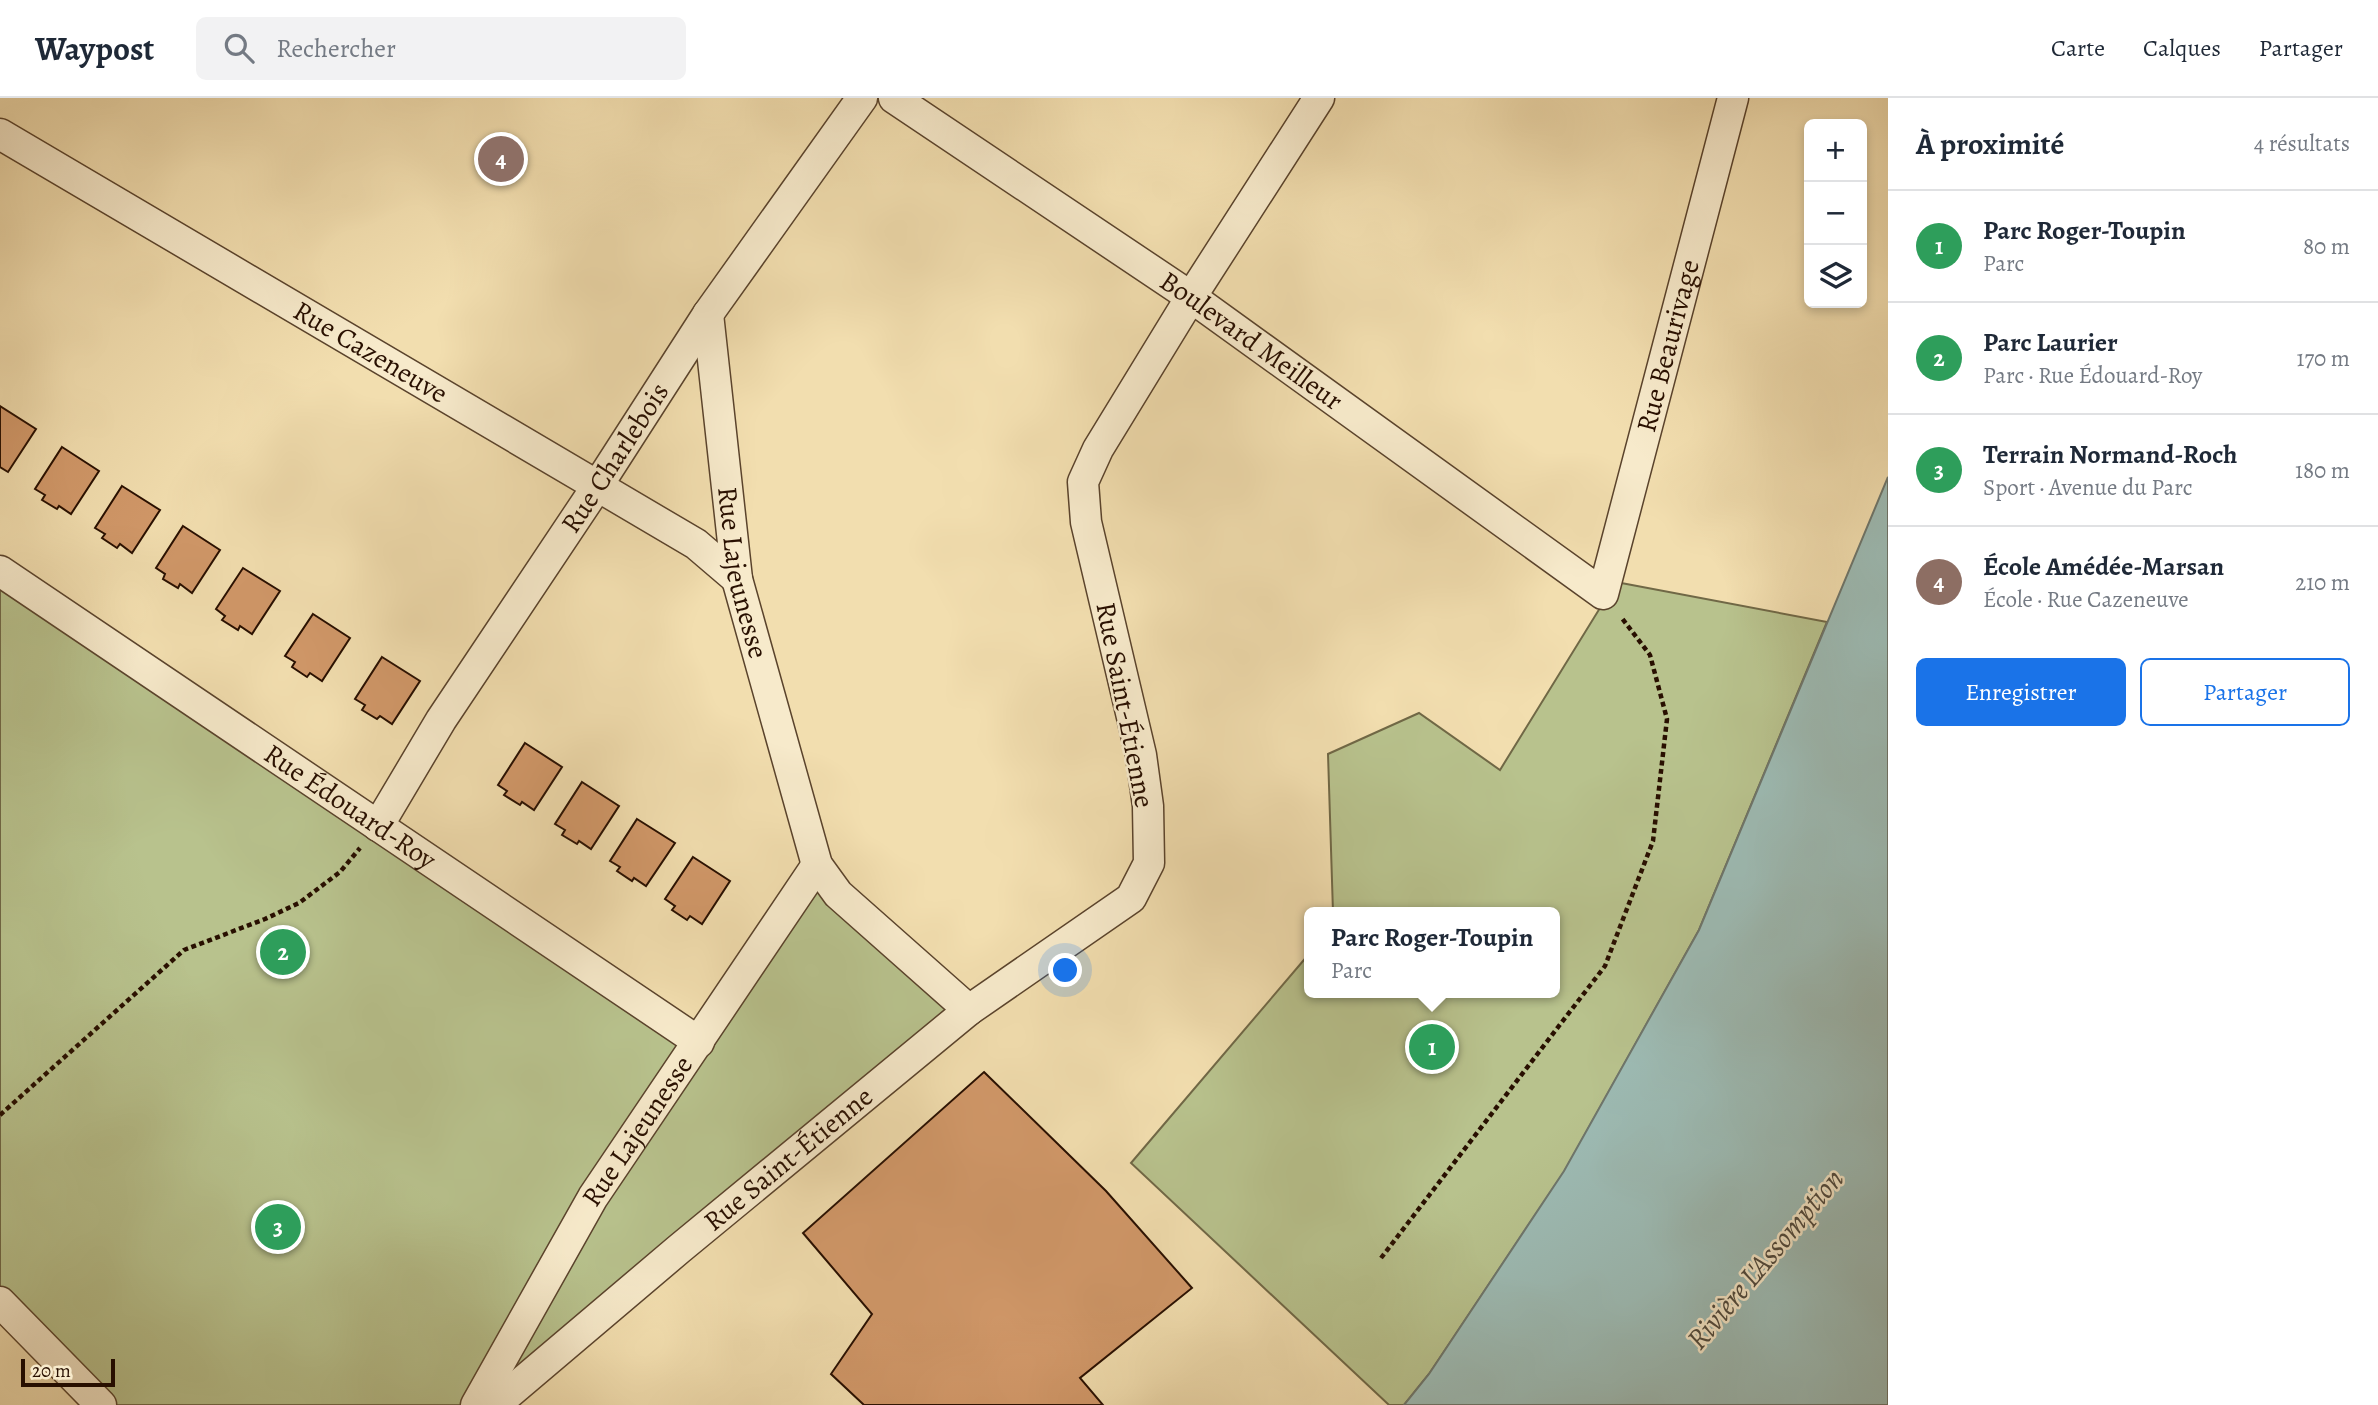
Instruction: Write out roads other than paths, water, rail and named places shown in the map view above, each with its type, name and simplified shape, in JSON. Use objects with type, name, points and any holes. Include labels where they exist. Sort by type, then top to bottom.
[{"type":"street","name":"Rue Charlebois","points":[[379,826],[441,720],[708,314],[862,98]]},
{"type":"street","name":"Boulevard Meilleur","points":[[894,98],[1191,298],[1603,594]]},
{"type":"street","name":"Rue Saint-Étienne","points":[[495,1405],[679,1249],[970,1010],[1131,898],[1149,863],[1148,806],[1141,755],[1086,522],[1083,482],[1098,449],[1319,98]]},
{"type":"street","name":"Rue Beaurivage","points":[[1603,594],[1733,98]]},
{"type":"street","name":"Rue Cazeneuve","points":[[0,134],[696,544],[737,579]]},
{"type":"street","name":"Rue Lajeunesse","points":[[708,314],[737,579],[817,865],[838,894],[970,1010]]},
{"type":"street","name":"Rue Édouard-Roy","points":[[0,571],[699,1042]]},
{"type":"street","name":"Rue Lajeunesse","points":[[476,1405],[593,1196],[817,865]]},
{"type":"street","points":[[0,1302],[101,1405]]},
{"type":"water","name":"Rivière L'Assomption","points":[[1888,477],[1888,1405],[1404,1405],[1429,1374],[1564,1171],[1699,930]]},
{"type":"place","name":"École Amédée-Marsan","points":[[501,159]]},
{"type":"place","name":"Parc Laurier","points":[[283,952]]},
{"type":"place","name":"Parc Roger-Toupin","points":[[1432,1047]]},
{"type":"place","name":"Terrain Normand-Roch","points":[[278,1227]]}]
